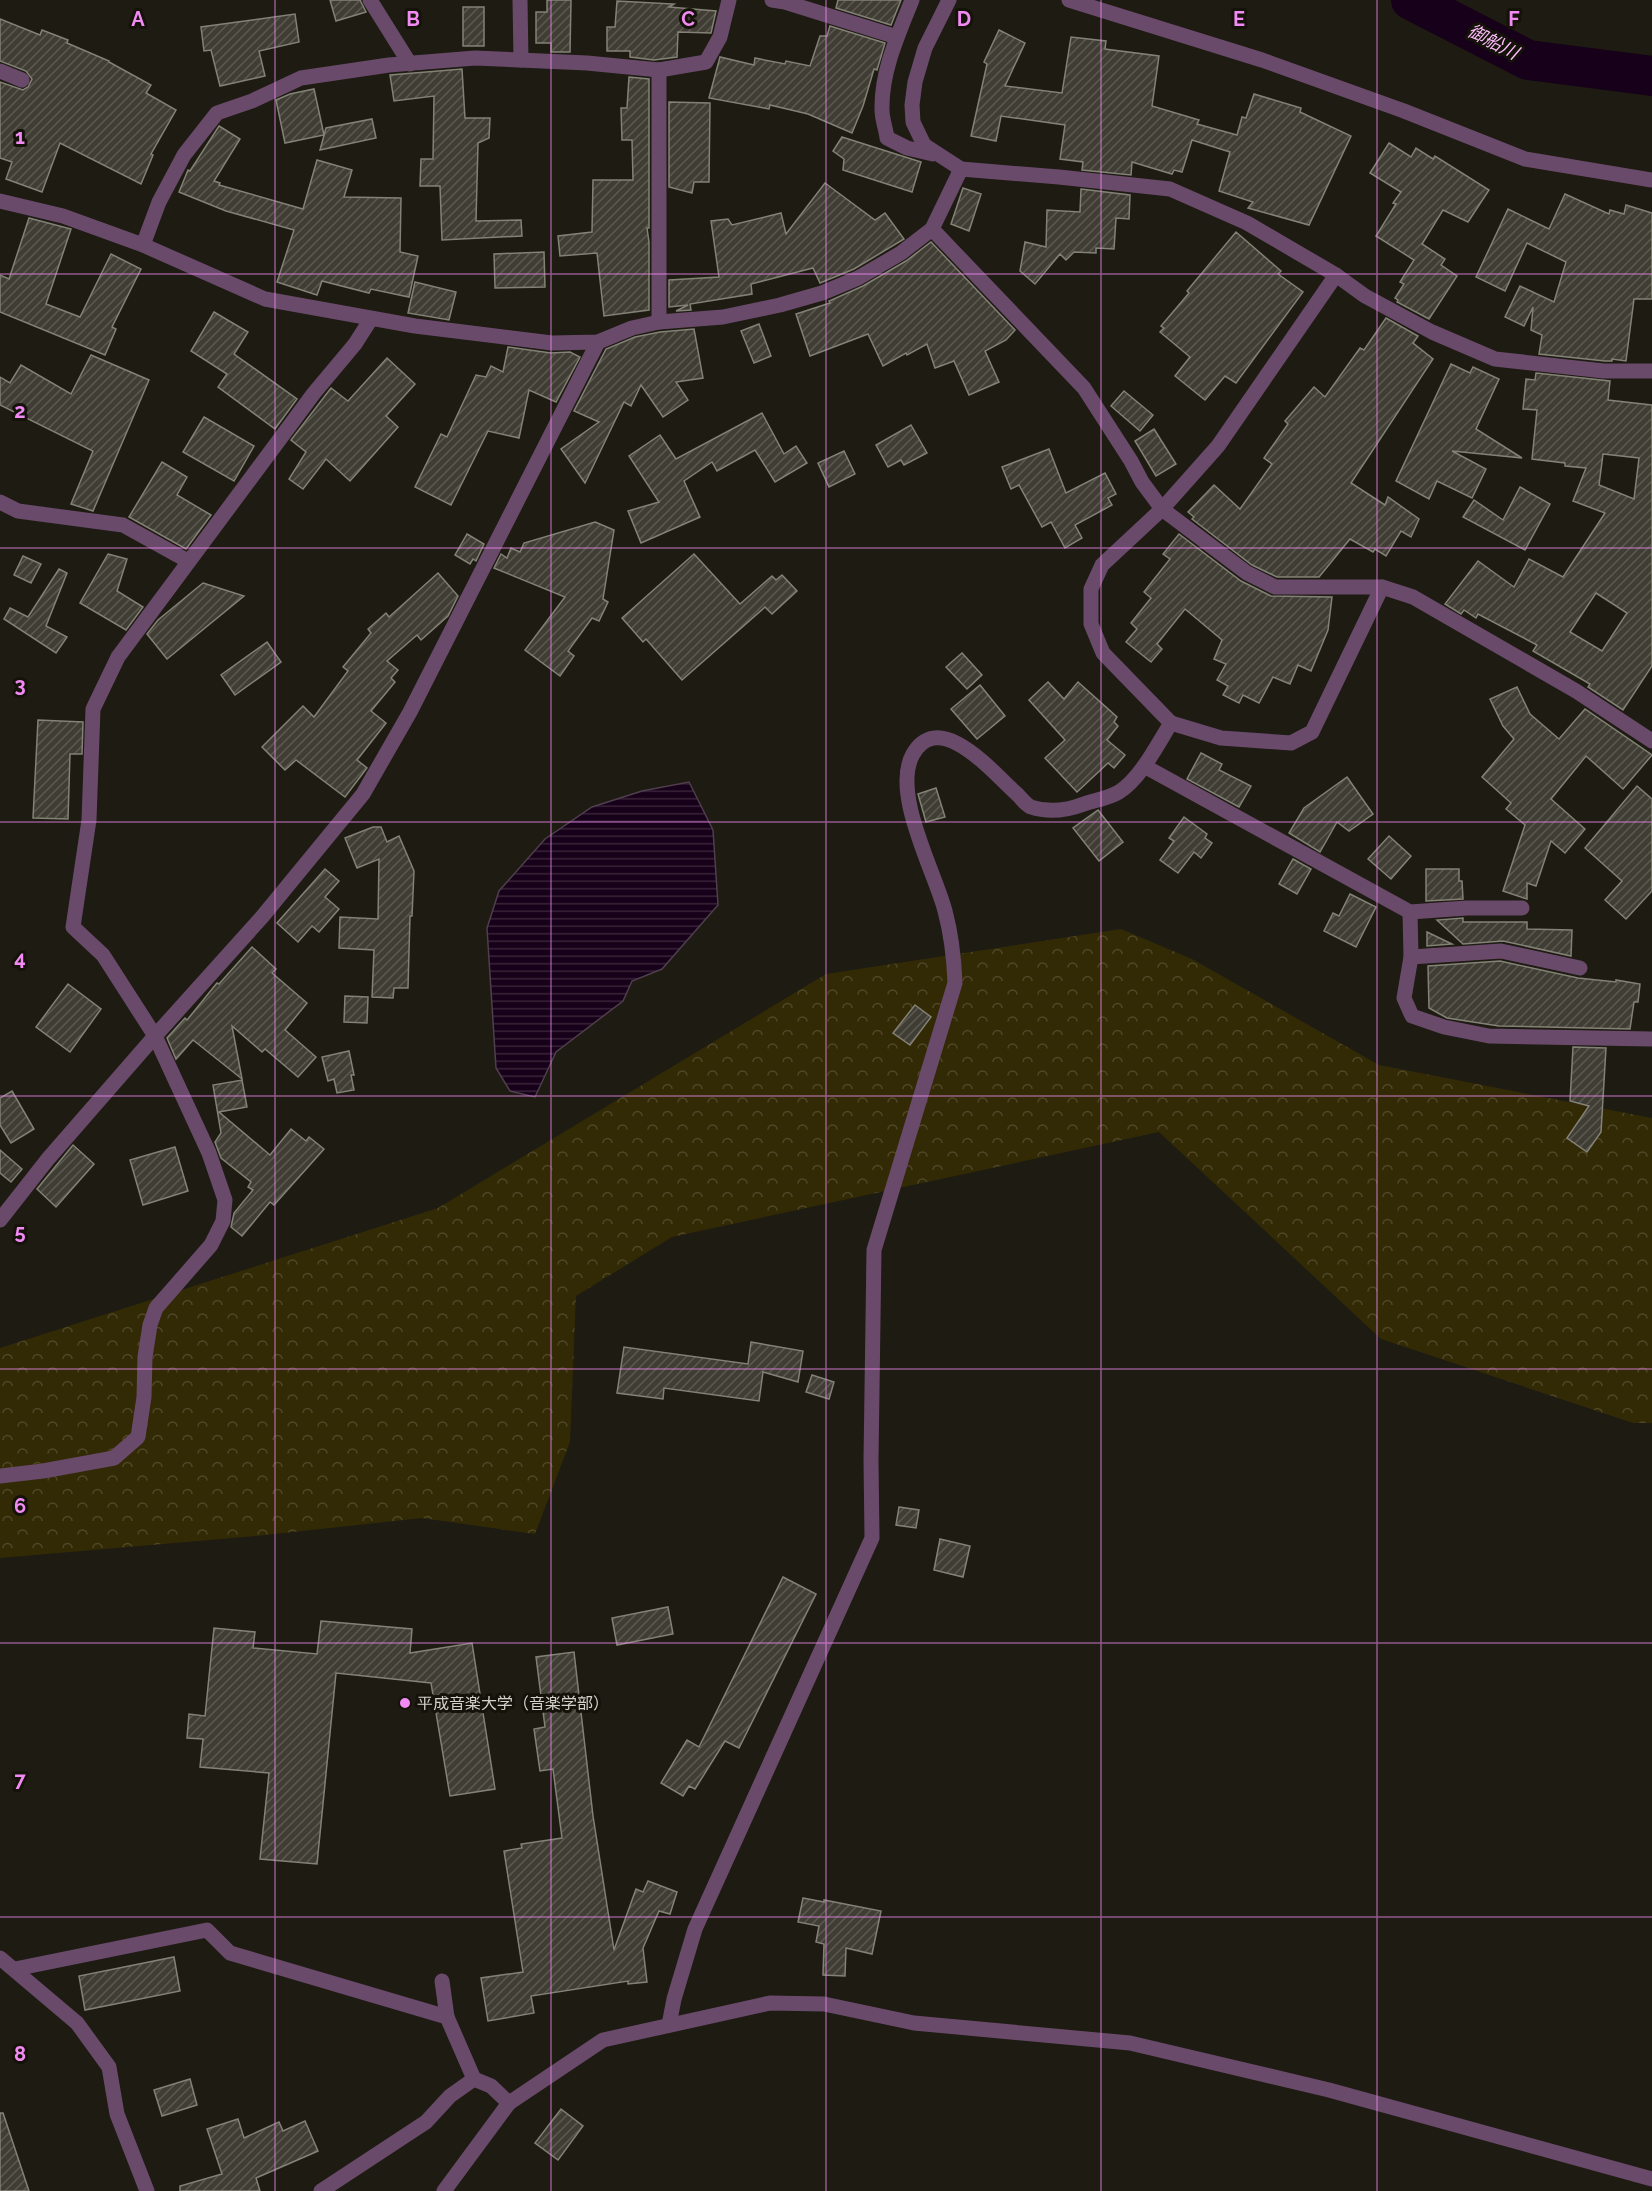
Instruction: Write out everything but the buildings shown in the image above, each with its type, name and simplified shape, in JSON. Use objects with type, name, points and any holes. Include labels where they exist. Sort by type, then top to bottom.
[{"type":"street","points":[[370,0],[410,63]]},
{"type":"street","points":[[520,0],[521,60]]},
{"type":"street","points":[[143,245],[159,202],[184,155],[217,113],[252,101],[301,78],[410,63],[475,58],[586,63],[659,70],[706,62],[720,37],[729,0]]},
{"type":"street","points":[[772,0],[897,37]]},
{"type":"street","points":[[912,0],[887,68],[882,110],[887,138],[906,148],[939,155]]},
{"type":"street","points":[[949,0],[925,48],[915,82],[912,105],[913,122],[924,145],[961,169],[1170,189],[1247,223],[1336,275],[1365,296],[1425,329],[1495,359],[1604,371],[1652,371]]},
{"type":"street","points":[[1069,0],[1262,60],[1404,111],[1525,159],[1652,180]]},
{"type":"street","points":[[659,70],[659,322]]},
{"type":"street","points":[[0,71],[22,80]]},
{"type":"street","points":[[0,201],[63,216],[143,245],[265,299],[371,319],[552,343],[598,342],[632,328],[659,322],[723,316],[822,293],[858,278],[901,253],[932,229],[961,169]]},
{"type":"street","points":[[932,229],[1084,388],[1131,460],[1142,482],[1162,509],[1247,573],[1275,587],[1382,587],[1413,597],[1576,691],[1652,741]]},
{"type":"street","points":[[1336,275],[1218,446],[1162,509],[1102,565],[1091,589],[1090,624],[1103,653],[1171,723],[1221,738],[1291,743],[1312,732],[1382,587]]},
{"type":"street","points":[[0,1476],[114,1458],[138,1437],[144,1397],[145,1358],[150,1325],[156,1308],[211,1245],[223,1221],[225,1200],[209,1153],[155,1035],[103,955],[73,927],[89,820],[93,709],[118,657],[314,393],[355,344],[371,319]]},
{"type":"street","points":[[0,1220],[47,1160],[155,1035],[262,917],[363,794],[410,712],[598,342]]},
{"type":"street","points":[[0,502],[18,511],[123,525],[188,561]]},
{"type":"street","points":[[669,2025],[674,1999],[695,1929],[872,1538],[874,1250],[955,983],[952,936],[945,909],[919,840],[907,790],[911,758],[916,749],[927,741],[944,737],[965,746],[1030,807],[1064,811],[1112,796],[1121,790],[1144,766],[1171,723]]},
{"type":"street","points":[[1144,766],[1410,912],[1467,908],[1522,908]]},
{"type":"street","points":[[1410,912],[1411,957],[1404,998],[1412,1016],[1444,1027],[1489,1036],[1652,1039]]},
{"type":"street","points":[[1411,957],[1501,951],[1580,968]]},
{"type":"street","points":[[15,1969],[207,1930],[230,1953],[447,2017]]},
{"type":"street","points":[[0,1958],[77,2023],[109,2067],[117,2114],[147,2191]]},
{"type":"street","points":[[442,1981],[447,2017],[474,2079],[491,2086],[509,2103]]},
{"type":"street","points":[[444,2191],[509,2103],[603,2040],[770,2002],[824,2004],[914,2023],[1130,2043],[1329,2090],[1652,2179]]},
{"type":"street","points":[[321,2191],[426,2122],[450,2096],[474,2079]]},
{"type":"green space","points":[[1121,929],[1192,959],[1379,1065],[1652,1118],[1652,1423],[1633,1423],[1381,1339],[1159,1132],[672,1237],[576,1296],[570,1442],[535,1534],[422,1518],[256,1536],[0,1558],[0,1348],[438,1208],[826,974]]},
{"type":"shaded area","points":[[689,782],[713,830],[718,905],[662,969],[632,981],[623,1001],[556,1052],[535,1097],[510,1091],[496,1068],[487,928],[499,891],[545,839],[592,807],[642,791]]},
{"type":"waterway","name":"御船川","points":[[1411,0],[1528,60],[1652,76]]},
{"type":"place","name":"平成音楽大学（音楽学部）","points":[[405,1703]]}]
